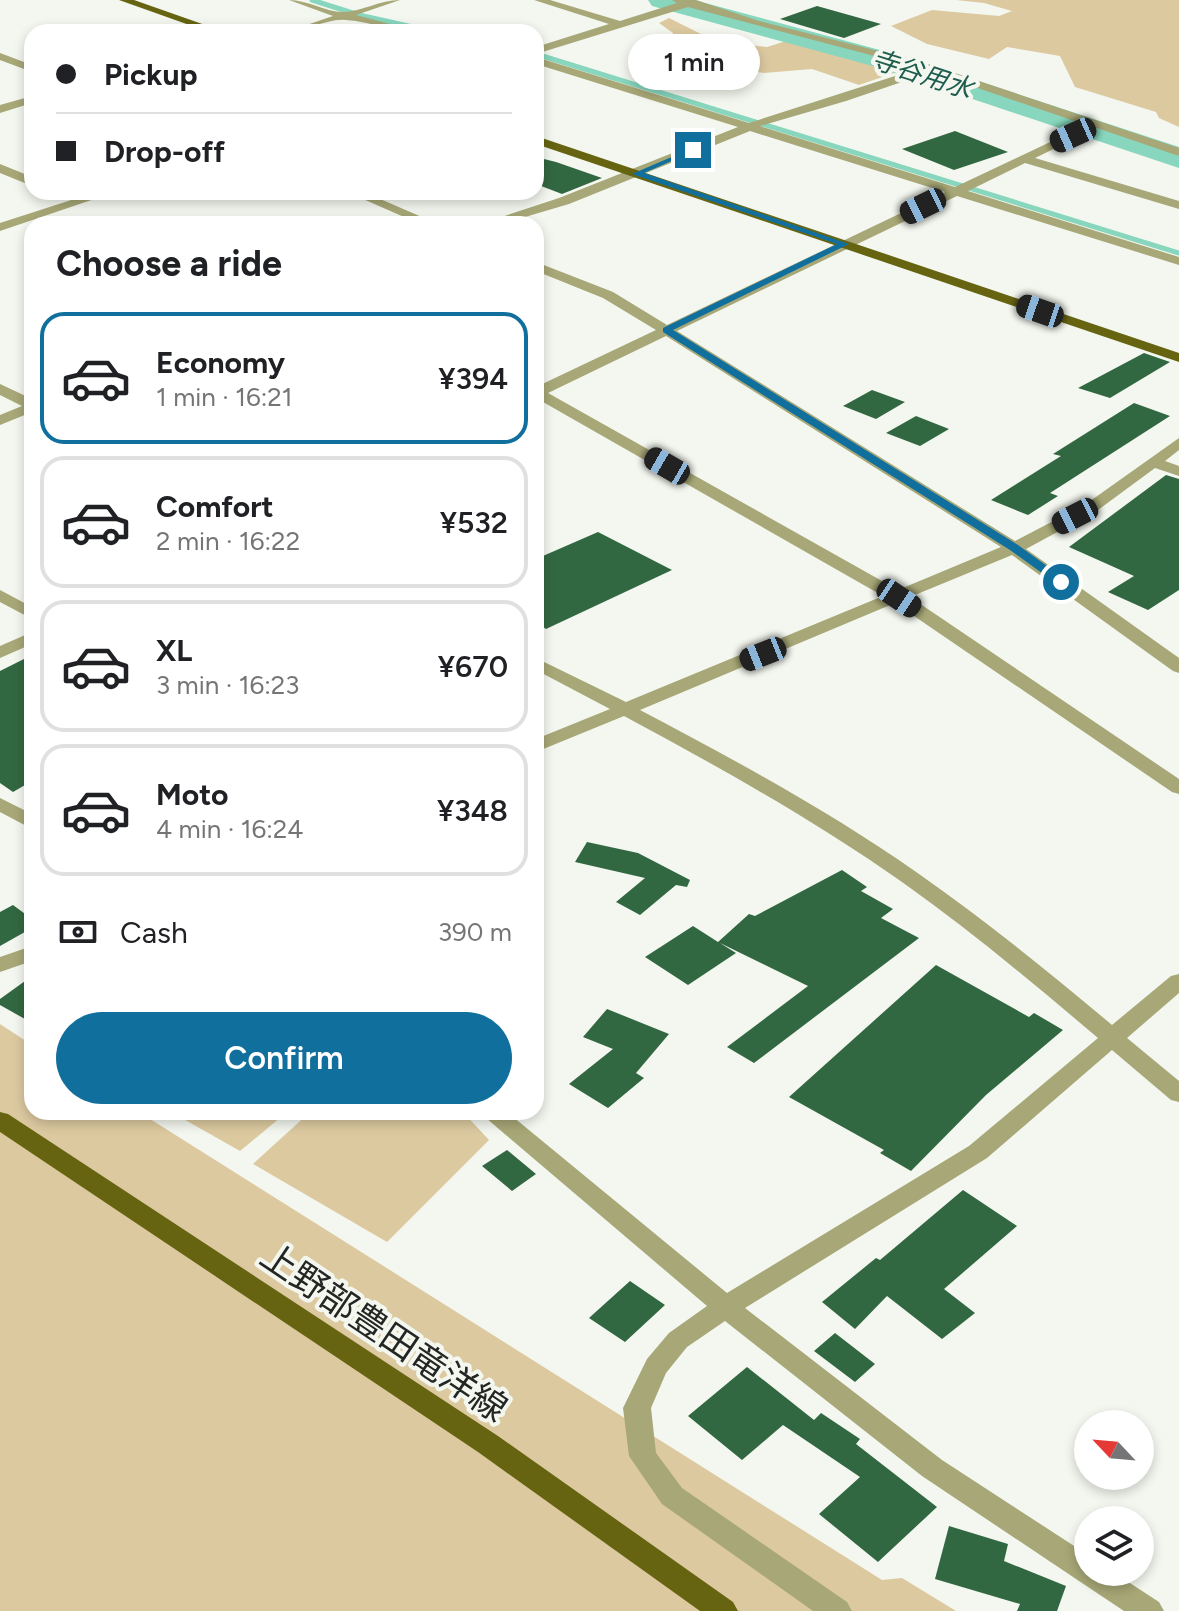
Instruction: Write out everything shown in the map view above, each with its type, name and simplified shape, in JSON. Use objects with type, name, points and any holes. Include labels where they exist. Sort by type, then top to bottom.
[{"type":"main road","points":[[124,0],[196,24]]},
{"type":"main road","points":[[544,143],[1179,358]]},
{"type":"main road","name":"上野部豊田竜洋線","points":[[0,1120],[488,1444],[723,1611]]},
{"type":"street","points":[[294,0],[380,24]]},
{"type":"street","points":[[318,24],[395,0]]},
{"type":"street","points":[[539,0],[620,24]]},
{"type":"street","points":[[544,48],[681,1],[704,0]]},
{"type":"street","points":[[681,1],[931,68],[1179,152]]},
{"type":"street","points":[[0,56],[24,66]]},
{"type":"street","points":[[544,63],[1179,261]]},
{"type":"street","points":[[514,216],[636,174],[749,127],[931,68]]},
{"type":"street","points":[[0,109],[24,102]]},
{"type":"street","points":[[544,388],[1099,123]]},
{"type":"street","points":[[1022,158],[1179,205]]},
{"type":"street","points":[[0,168],[24,178]]},
{"type":"street","points":[[74,200],[79,202]]},
{"type":"street","points":[[37,216],[85,200]]},
{"type":"street","points":[[372,200],[412,216]]},
{"type":"street","points":[[0,227],[24,220]]},
{"type":"street","points":[[544,269],[608,295],[666,330],[1014,548],[1179,667]]},
{"type":"street","points":[[0,389],[24,402]]},
{"type":"street","points":[[544,397],[899,598],[1179,788]]},
{"type":"street","points":[[0,420],[24,410]]},
{"type":"street","points":[[544,743],[1014,548],[1092,507],[1179,443]]},
{"type":"street","points":[[1155,463],[1179,471]]},
{"type":"street","points":[[0,595],[24,609]]},
{"type":"street","points":[[0,653],[24,641]]},
{"type":"street","points":[[544,667],[627,710],[870,850],[947,905],[1179,1094]]},
{"type":"street","points":[[0,804],[24,818]]},
{"type":"street","points":[[0,965],[24,956]]},
{"type":"street","points":[[837,1611],[672,1496],[643,1456],[637,1408],[656,1367],[678,1340],[726,1307],[978,1152],[1179,981]]},
{"type":"street","points":[[501,1120],[726,1307],[932,1468],[1074,1562]]},
{"type":"street","points":[[1111,1586],[1149,1611]]},
{"type":"shaded area","points":[[956,0],[1179,0],[1179,127],[1159,118],[1156,112],[1075,87],[1060,56],[1007,47],[989,59],[927,44],[891,26],[932,10],[999,16],[1012,11],[984,3]]},
{"type":"shaded area","points":[[669,18],[715,41],[767,47],[786,41],[897,72],[859,85],[812,69],[764,73],[683,61],[674,50],[673,33],[659,23]]},
{"type":"shaded area","points":[[0,1024],[24,1040],[24,1120],[152,1120],[882,1580],[902,1578],[956,1611],[0,1611]]},
{"type":"shaded area","points":[[185,1120],[277,1120],[240,1151]]},
{"type":"shaded area","points":[[301,1120],[470,1120],[489,1140],[387,1242],[253,1164]]},
{"type":"building","points":[[817,6],[881,24],[844,38],[780,19]]},
{"type":"building","points":[[955,131],[1008,152],[954,170],[902,149]]},
{"type":"building","points":[[544,159],[602,178],[562,194],[544,187]]},
{"type":"building","points":[[1144,353],[1170,362],[1110,398],[1078,388]]},
{"type":"building","points":[[872,390],[905,402],[876,419],[843,406]]},
{"type":"building","points":[[1134,403],[1170,416],[1050,493],[1058,496],[1028,515],[991,500],[1061,456],[1053,454]]},
{"type":"building","points":[[916,416],[949,429],[920,446],[886,433]]},
{"type":"building","points":[[1166,475],[1179,479],[1179,590],[1148,610],[1108,592],[1134,576],[1069,547]]},
{"type":"building","points":[[598,532],[672,570],[546,629],[544,556]]},
{"type":"building","points":[[24,659],[24,786],[13,792],[0,783],[0,671]]},
{"type":"building","points":[[587,842],[638,853],[690,880],[687,887],[676,885],[640,915],[616,902],[645,878],[575,862]]},
{"type":"building","points":[[842,870],[867,887],[861,891],[893,909],[881,918],[919,938],[754,1063],[727,1047],[808,986],[720,943],[736,953],[688,985],[645,957],[693,926],[718,942],[749,914],[755,916]]},
{"type":"building","points":[[13,905],[24,913],[24,932],[0,946],[0,912]]},
{"type":"building","points":[[936,965],[1029,1017],[1034,1013],[1063,1030],[986,1095],[911,1171],[880,1153],[884,1150],[789,1097]]},
{"type":"building","points":[[24,982],[24,1018],[0,1005],[0,999]]},
{"type":"building","points":[[607,1009],[669,1034],[636,1073],[644,1078],[608,1108],[569,1084],[613,1049],[583,1037]]},
{"type":"building","points":[[507,1150],[536,1174],[512,1191],[482,1166]]},
{"type":"building","points":[[963,1190],[1017,1226],[944,1289],[975,1313],[942,1339],[887,1296],[855,1329],[822,1302],[876,1258],[880,1260]]},
{"type":"building","points":[[630,1281],[665,1305],[625,1342],[589,1318]]},
{"type":"building","points":[[835,1333],[875,1364],[855,1382],[814,1351]]},
{"type":"building","points":[[747,1367],[814,1420],[821,1413],[860,1439],[856,1444],[937,1507],[878,1562],[819,1514],[860,1477],[783,1425],[742,1460],[688,1416]]},
{"type":"building","points":[[949,1526],[1008,1544],[1004,1561],[1066,1586],[1057,1611],[1017,1611],[1020,1604],[935,1579]]},
{"type":"waterway","points":[[312,0],[399,24]]},
{"type":"waterway","name":"寺谷用水","points":[[662,0],[891,62],[1179,158]]},
{"type":"waterway","points":[[544,56],[1179,253]]},
{"type":"route","points":[[693,150],[636,174],[845,244],[666,330],[1014,548],[1061,582]]}]
